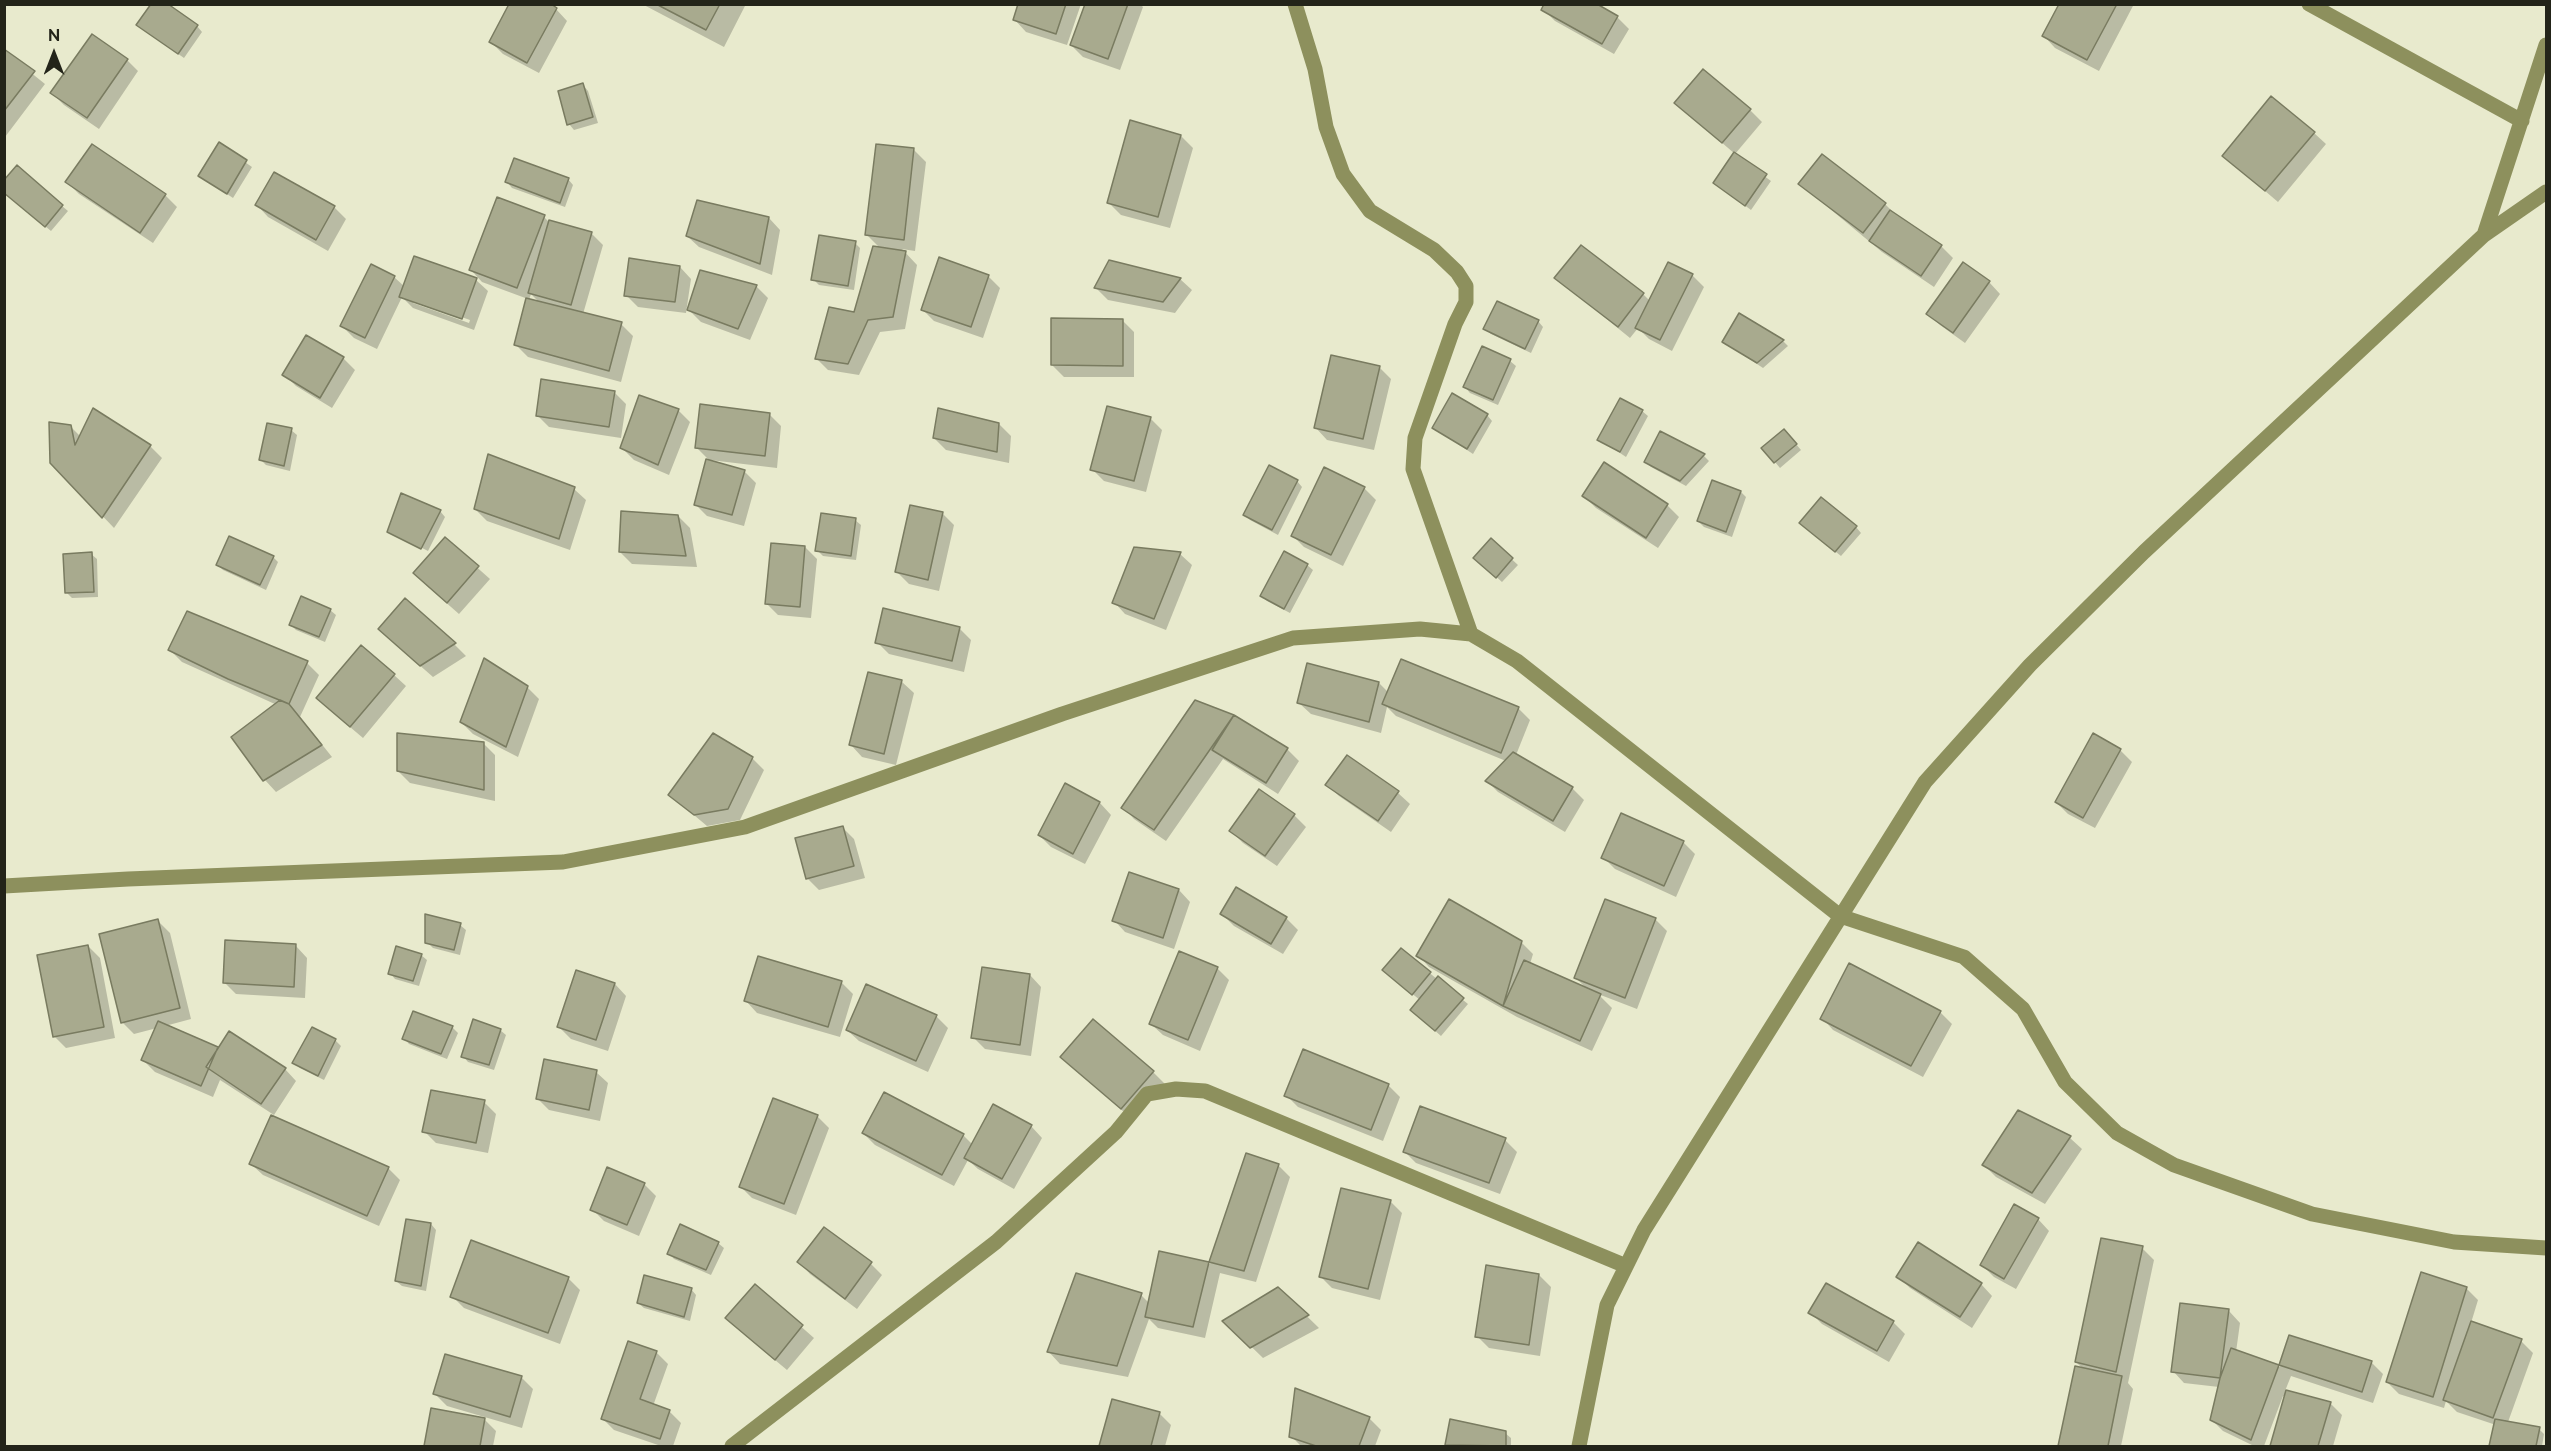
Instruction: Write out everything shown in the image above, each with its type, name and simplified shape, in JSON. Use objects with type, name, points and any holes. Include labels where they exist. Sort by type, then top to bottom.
[{"type":"street","points":[[1294,4],[1315,69],[1326,127],[1343,174],[1370,211],[1434,250],[1457,272],[1466,286],[1466,302],[1455,324],[1415,438],[1413,468],[1471,634]]},
{"type":"street","points":[[2309,4],[2522,121]]},
{"type":"street","points":[[2484,235],[2547,45]]},
{"type":"street","points":[[1579,1446],[1607,1305],[1644,1230],[1925,782],[2031,665],[2144,552],[2484,235],[2547,192]]},
{"type":"street","points":[[4,886],[562,862],[745,827],[1062,714],[1293,638],[1420,629],[1471,634],[1517,661],[1840,916],[1964,957],[2023,1008],[2065,1082],[2117,1133],[2174,1165],[2312,1214],[2454,1242],[2547,1248]]},
{"type":"street","points":[[732,1446],[996,1242],[1116,1132],[1147,1094],[1176,1089],[1205,1091],[1626,1266]]},
{"type":"building","points":[[151,4],[168,4],[198,25],[178,54],[136,25]]},
{"type":"building","points":[[509,4],[551,4],[557,8],[527,63],[489,42]]},
{"type":"building","points":[[656,4],[720,4],[706,30]]},
{"type":"building","points":[[1018,4],[1066,4],[1056,34],[1013,20]]},
{"type":"building","points":[[1085,4],[1128,4],[1108,59],[1070,45]]},
{"type":"building","points":[[1544,4],[1597,4],[1618,16],[1602,44],[1541,10]]},
{"type":"building","points":[[2059,4],[2117,4],[2087,60],[2042,36]]},
{"type":"building","points":[[92,34],[128,59],[87,118],[50,93]]},
{"type":"building","points":[[4,49],[35,71],[4,111]]},
{"type":"building","points":[[1703,69],[1751,109],[1722,143],[1674,103]]},
{"type":"building","points":[[583,83],[593,117],[567,125],[558,91]]},
{"type":"building","points":[[2271,96],[2315,132],[2265,191],[2222,156]]},
{"type":"building","points":[[1130,120],[1181,135],[1158,217],[1107,203]]},
{"type":"building","points":[[219,142],[247,160],[227,194],[198,176]]},
{"type":"building","points":[[92,144],[166,194],[140,233],[65,182]]},
{"type":"building","points":[[876,144],[914,148],[904,240],[865,235]]},
{"type":"building","points":[[1734,152],[1767,174],[1745,206],[1713,183]]},
{"type":"building","points":[[1822,154],[1886,203],[1863,233],[1798,184]]},
{"type":"building","points":[[514,158],[569,178],[560,203],[505,182]]},
{"type":"building","points":[[17,165],[63,205],[45,227],[4,193],[4,180]]},
{"type":"building","points":[[274,172],[335,206],[316,240],[255,205]]},
{"type":"building","points":[[497,197],[545,215],[517,288],[469,270]]},
{"type":"building","points":[[697,200],[769,217],[760,264],[686,236]]},
{"type":"building","points":[[1890,210],[1942,245],[1921,276],[1869,241]]},
{"type":"building","points":[[549,220],[592,232],[571,305],[528,293]]},
{"type":"building","points":[[819,235],[856,241],[848,286],[811,280]]},
{"type":"building","points":[[1581,245],[1644,293],[1618,327],[1554,278]]},
{"type":"building","points":[[873,246],[906,251],[893,317],[868,320],[848,364],[815,359],[829,307],[854,312]]},
{"type":"building","points":[[414,256],[477,278],[462,319],[399,297]]},
{"type":"building","points":[[939,257],[989,275],[971,327],[921,310]]},
{"type":"building","points":[[629,258],[680,266],[675,302],[624,296]]},
{"type":"building","points":[[1109,260],[1181,278],[1163,302],[1094,288]]},
{"type":"building","points":[[1668,262],[1693,274],[1660,340],[1635,328]]},
{"type":"building","points":[[1963,262],[1990,281],[1953,333],[1926,314]]},
{"type":"building","points":[[371,264],[395,276],[365,338],[340,326]]},
{"type":"building","points":[[700,270],[757,285],[738,329],[687,310]]},
{"type":"building","points":[[526,298],[622,322],[609,371],[514,345]]},
{"type":"building","points":[[1497,301],[1539,320],[1525,349],[1483,329]]},
{"type":"building","points":[[1739,313],[1784,340],[1757,363],[1722,342]]},
{"type":"building","points":[[1051,318],[1123,319],[1123,366],[1051,365]]},
{"type":"building","points":[[306,335],[344,357],[320,398],[282,375]]},
{"type":"building","points":[[1482,346],[1511,359],[1493,400],[1463,387]]},
{"type":"building","points":[[1331,355],[1380,366],[1363,439],[1314,428]]},
{"type":"building","points":[[541,379],[615,391],[609,427],[536,416]]},
{"type":"building","points":[[1452,393],[1488,414],[1467,449],[1432,428]]},
{"type":"building","points":[[639,395],[679,409],[658,465],[620,448]]},
{"type":"building","points":[[1620,398],[1643,410],[1620,452],[1597,440]]},
{"type":"building","points":[[700,404],[770,413],[765,456],[695,448]]},
{"type":"building","points":[[1107,406],[1151,417],[1134,481],[1090,470]]},
{"type":"building","points":[[93,408],[151,445],[102,518],[50,463],[49,422],[71,425],[75,445]]},
{"type":"building","points":[[938,408],[999,423],[997,452],[933,438]]},
{"type":"building","points":[[267,423],[292,428],[284,466],[259,460]]},
{"type":"building","points":[[1784,429],[1797,444],[1774,463],[1761,448]]},
{"type":"building","points":[[1660,431],[1705,454],[1680,481],[1644,462]]},
{"type":"building","points":[[488,454],[575,487],[559,539],[474,509]]},
{"type":"building","points":[[706,459],[745,470],[732,515],[694,505]]},
{"type":"building","points":[[1604,462],[1668,504],[1646,538],[1582,496]]},
{"type":"building","points":[[1269,465],[1298,480],[1272,530],[1243,515]]},
{"type":"building","points":[[1324,467],[1365,487],[1331,555],[1291,536]]},
{"type":"building","points":[[1712,480],[1741,491],[1726,532],[1697,521]]},
{"type":"building","points":[[401,493],[441,510],[421,549],[387,532]]},
{"type":"building","points":[[1821,497],[1857,526],[1835,552],[1799,523]]},
{"type":"building","points":[[910,505],[943,512],[928,580],[895,572]]},
{"type":"building","points":[[621,511],[678,515],[686,556],[619,552]]},
{"type":"building","points":[[821,513],[856,518],[851,556],[815,551]]},
{"type":"building","points":[[229,536],[274,556],[260,585],[216,565]]},
{"type":"building","points":[[445,537],[479,566],[447,603],[413,573]]},
{"type":"building","points":[[1491,538],[1513,558],[1496,578],[1473,558]]},
{"type":"building","points":[[771,543],[805,546],[800,607],[765,604]]},
{"type":"building","points":[[1134,547],[1181,552],[1154,619],[1112,603]]},
{"type":"building","points":[[1284,551],[1308,564],[1284,609],[1260,596]]},
{"type":"building","points":[[92,552],[94,592],[65,593],[63,554]]},
{"type":"building","points":[[301,596],[331,609],[319,637],[289,625]]},
{"type":"building","points":[[405,598],[456,643],[420,666],[378,629]]},
{"type":"building","points":[[883,608],[960,627],[952,661],[875,643]]},
{"type":"building","points":[[187,611],[308,661],[289,704],[228,679],[168,650]]},
{"type":"building","points":[[361,645],[395,674],[350,727],[316,698]]},
{"type":"building","points":[[484,658],[528,686],[506,747],[460,722]]},
{"type":"building","points":[[1401,659],[1519,707],[1501,753],[1382,704]]},
{"type":"building","points":[[1307,663],[1379,682],[1369,722],[1297,703]]},
{"type":"building","points":[[868,672],[902,680],[884,754],[849,745]]},
{"type":"building","points":[[280,700],[289,704],[322,745],[263,781],[231,737]]},
{"type":"building","points":[[1195,700],[1234,715],[1154,830],[1121,808]]},
{"type":"building","points":[[1234,715],[1288,748],[1266,783],[1212,750]]},
{"type":"building","points":[[397,733],[484,742],[484,790],[397,771]]},
{"type":"building","points":[[713,733],[753,757],[728,809],[694,815],[668,795]]},
{"type":"building","points":[[2093,733],[2121,749],[2083,818],[2055,802]]},
{"type":"building","points":[[1513,752],[1573,787],[1553,821],[1485,781]]},
{"type":"building","points":[[1347,755],[1399,791],[1378,821],[1325,785]]},
{"type":"building","points":[[1065,783],[1100,802],[1073,854],[1038,835]]},
{"type":"building","points":[[1259,789],[1295,814],[1265,856],[1229,831]]},
{"type":"building","points":[[1621,813],[1684,841],[1664,886],[1601,858]]},
{"type":"building","points":[[843,826],[854,866],[806,879],[795,838]]},
{"type":"building","points":[[1129,872],[1179,889],[1163,938],[1112,921]]},
{"type":"building","points":[[1236,887],[1287,917],[1271,944],[1220,914]]},
{"type":"building","points":[[1449,899],[1522,941],[1503,1006],[1416,956]]},
{"type":"building","points":[[1605,899],[1656,918],[1625,998],[1574,978]]},
{"type":"building","points":[[425,914],[461,923],[454,950],[425,943]]},
{"type":"building","points":[[158,919],[180,1008],[121,1023],[99,934]]},
{"type":"building","points":[[225,940],[296,944],[294,987],[223,983]]},
{"type":"building","points":[[88,945],[104,1027],[53,1037],[37,955]]},
{"type":"building","points":[[396,946],[422,954],[413,981],[388,974]]},
{"type":"building","points":[[1401,948],[1431,972],[1412,995],[1382,970]]},
{"type":"building","points":[[1179,951],[1218,967],[1188,1040],[1149,1024]]},
{"type":"building","points":[[758,956],[842,981],[828,1027],[744,1001]]},
{"type":"building","points":[[1524,960],[1601,994],[1580,1041],[1503,1006]]},
{"type":"building","points":[[1849,963],[1941,1011],[1911,1066],[1820,1019]]},
{"type":"building","points":[[982,967],[1030,974],[1020,1045],[971,1038]]},
{"type":"building","points":[[576,970],[615,983],[596,1040],[557,1027]]},
{"type":"building","points":[[1438,976],[1464,998],[1435,1031],[1410,1010]]},
{"type":"building","points":[[866,984],[937,1015],[916,1061],[846,1030]]},
{"type":"building","points":[[413,1011],[453,1026],[441,1054],[402,1039]]},
{"type":"building","points":[[473,1019],[501,1029],[489,1065],[461,1057]]},
{"type":"building","points":[[1093,1019],[1154,1071],[1121,1109],[1060,1057]]},
{"type":"building","points":[[158,1021],[218,1047],[201,1086],[141,1060]]},
{"type":"building","points":[[312,1027],[336,1039],[318,1076],[292,1063]]},
{"type":"building","points":[[229,1031],[286,1068],[261,1104],[206,1067]]},
{"type":"building","points":[[1303,1049],[1389,1084],[1371,1130],[1284,1096]]},
{"type":"building","points":[[544,1059],[597,1070],[589,1110],[536,1099]]},
{"type":"building","points":[[431,1090],[485,1100],[476,1143],[422,1132]]},
{"type":"building","points":[[884,1092],[964,1134],[942,1175],[862,1133]]},
{"type":"building","points":[[773,1098],[818,1115],[784,1204],[739,1187]]},
{"type":"building","points":[[993,1104],[1032,1125],[1002,1179],[964,1158]]},
{"type":"building","points":[[1420,1106],[1506,1138],[1489,1183],[1403,1152]]},
{"type":"building","points":[[2018,1110],[2071,1136],[2032,1193],[1982,1165]]},
{"type":"building","points":[[271,1115],[389,1167],[367,1216],[249,1164]]},
{"type":"building","points":[[1246,1153],[1279,1164],[1244,1271],[1209,1262]]},
{"type":"building","points":[[607,1167],[645,1183],[627,1225],[590,1210]]},
{"type":"building","points":[[1341,1188],[1391,1200],[1368,1289],[1319,1277]]},
{"type":"building","points":[[2014,1204],[2039,1218],[2004,1279],[1980,1265]]},
{"type":"building","points":[[406,1219],[431,1223],[421,1286],[395,1281]]},
{"type":"building","points":[[680,1224],[719,1242],[706,1270],[667,1254]]},
{"type":"building","points":[[824,1227],[872,1262],[845,1299],[797,1262]]},
{"type":"building","points":[[2101,1238],[2143,1246],[2116,1372],[2075,1362]]},
{"type":"building","points":[[471,1240],[569,1277],[548,1333],[450,1297]]},
{"type":"building","points":[[1918,1242],[1982,1283],[1960,1317],[1896,1277]]},
{"type":"building","points":[[1159,1251],[1209,1262],[1193,1327],[1145,1317]]},
{"type":"building","points":[[1486,1265],[1539,1274],[1529,1345],[1475,1337]]},
{"type":"building","points":[[2421,1272],[2467,1287],[2433,1397],[2386,1382]]},
{"type":"building","points":[[1076,1273],[1142,1293],[1117,1366],[1047,1352]]},
{"type":"building","points":[[644,1275],[692,1288],[684,1317],[637,1303]]},
{"type":"building","points":[[1826,1283],[1894,1321],[1877,1351],[1808,1313]]},
{"type":"building","points":[[755,1284],[803,1325],[775,1360],[725,1318]]},
{"type":"building","points":[[1278,1287],[1309,1315],[1250,1348],[1222,1321]]},
{"type":"building","points":[[2180,1303],[2229,1309],[2220,1378],[2171,1372]]},
{"type":"building","points":[[2471,1321],[2522,1339],[2493,1418],[2443,1400]]},
{"type":"building","points":[[2289,1335],[2372,1361],[2362,1392],[2279,1365]]},
{"type":"building","points":[[628,1341],[657,1351],[640,1399],[670,1410],[660,1439],[601,1419]]},
{"type":"building","points":[[2231,1348],[2279,1365],[2251,1440],[2210,1420],[2220,1378]]},
{"type":"building","points":[[445,1354],[522,1376],[510,1417],[433,1394]]},
{"type":"building","points":[[2075,1366],[2122,1376],[2108,1446],[2058,1446]]},
{"type":"building","points":[[1295,1388],[1370,1417],[1359,1446],[1316,1446],[1289,1437]]},
{"type":"building","points":[[2286,1390],[2331,1402],[2318,1446],[2270,1446]]},
{"type":"building","points":[[1112,1399],[1160,1412],[1151,1446],[1099,1446]]},
{"type":"building","points":[[431,1408],[485,1418],[480,1446],[424,1446]]},
{"type":"building","points":[[1450,1419],[1506,1431],[1506,1446],[1445,1445]]},
{"type":"building","points":[[2495,1419],[2540,1427],[2536,1446],[2489,1446]]}]
